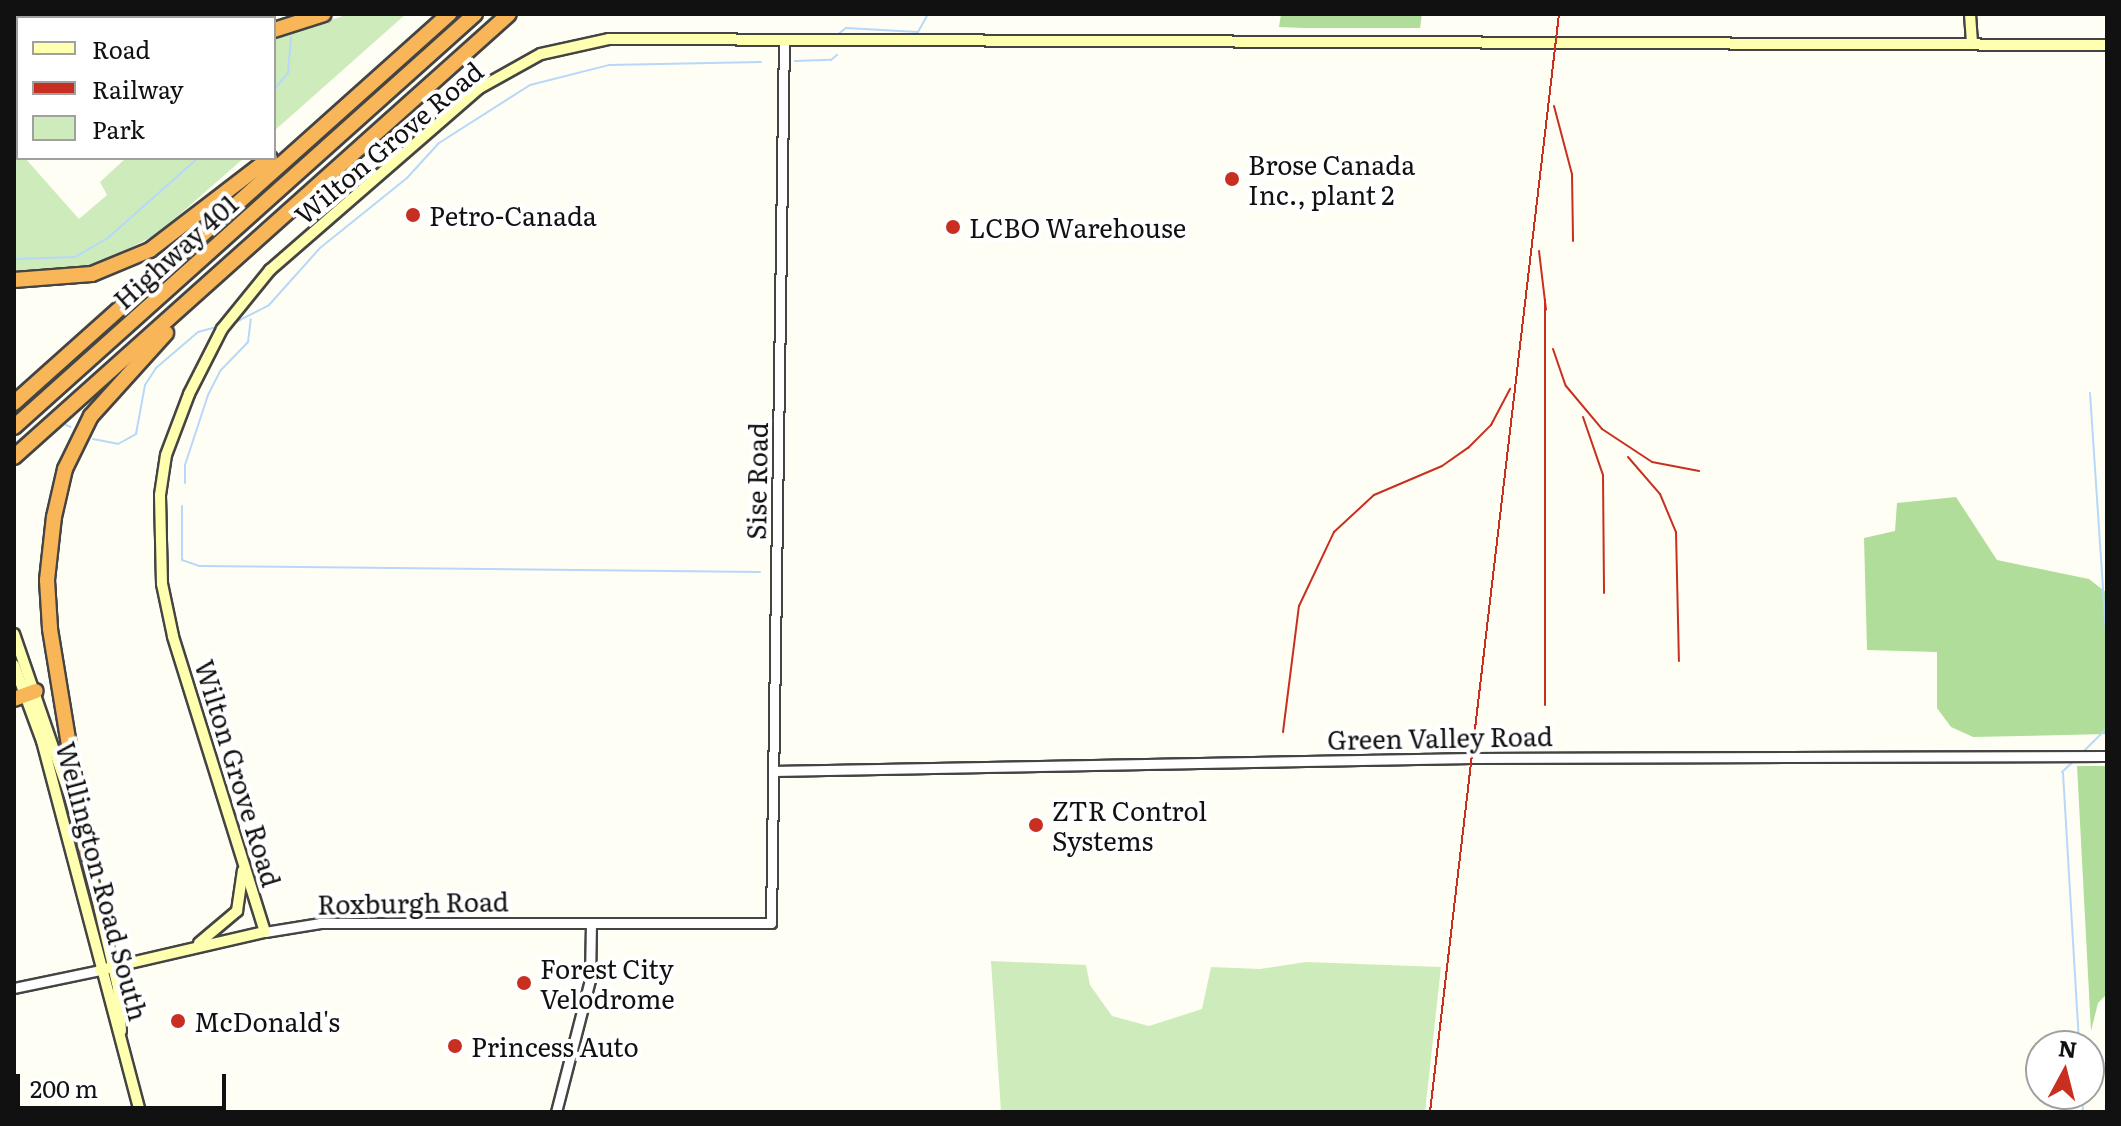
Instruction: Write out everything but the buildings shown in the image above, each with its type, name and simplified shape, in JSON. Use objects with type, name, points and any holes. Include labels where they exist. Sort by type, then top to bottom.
[{"type":"highway","points":[[276,29],[324,14]]},
{"type":"highway","name":"Highway 401","points":[[14,403],[321,124],[449,14]]},
{"type":"highway","name":"Highway 401","points":[[14,427],[475,14]]},
{"type":"highway","points":[[14,457],[509,14]]},
{"type":"highway","points":[[276,153],[321,124]]},
{"type":"highway","points":[[14,280],[92,274],[150,250],[267,160]]},
{"type":"highway","points":[[86,849],[50,628],[47,580],[62,481],[91,416],[229,265]]},
{"type":"main road","points":[[1970,14],[1972,44]]},
{"type":"main road","name":"Wilton Grove Road","points":[[265,932],[166,612],[157,531],[166,455],[189,394],[222,329],[270,270],[478,89],[541,54],[609,39],[2107,45]]},
{"type":"main road","points":[[14,634],[25,695],[86,849],[124,1017],[121,1031]]},
{"type":"main road","name":"Wellington Road South","points":[[14,665],[64,820],[111,1018],[121,1031],[140,1112]]},
{"type":"main road","points":[[190,948],[237,911],[243,860]]},
{"type":"main road","name":"Roxburgh Road","points":[[100,970],[265,932]]},
{"type":"street","name":"Sise Road","points":[[771,923],[784,40]]},
{"type":"street","name":"Green Valley Road","points":[[773,771],[1472,758],[2107,756]]},
{"type":"street","name":"Roxburgh Road","points":[[265,932],[320,923],[771,923]]},
{"type":"street","points":[[556,1112],[590,980],[591,923]]},
{"type":"street","name":"Roxburgh Road","points":[[14,988],[100,970]]},
{"type":"green space","points":[[110,14],[280,14],[195,16]]},
{"type":"green space","points":[[350,14],[406,14],[276,129],[276,36]]},
{"type":"green space","points":[[1281,14],[1422,14],[1420,28],[1304,28],[1279,27]]},
{"type":"green space","points":[[14,146],[16,160],[27,160],[79,219],[107,195],[100,182],[124,160],[242,160],[156,235],[89,268],[33,274],[14,270]]},
{"type":"green space","points":[[1956,497],[1997,560],[2089,579],[2107,593],[2107,734],[1973,737],[1951,727],[1937,708],[1937,652],[1867,650],[1864,538],[1895,531],[1897,503]]},
{"type":"green space","points":[[2077,766],[2107,766],[2107,994],[2098,1003],[2091,1030]]},
{"type":"green space","points":[[991,961],[1086,965],[1090,985],[1112,1016],[1149,1026],[1202,1009],[1211,967],[1260,969],[1306,962],[1441,967],[1425,1112],[1001,1112]]},
{"type":"waterway","points":[[837,35],[846,28],[918,32],[928,14]]},
{"type":"waterway","points":[[276,88],[288,73],[291,37]]},
{"type":"waterway","points":[[795,61],[831,60],[837,55]]},
{"type":"waterway","points":[[234,323],[269,305],[320,248],[407,178],[439,143],[530,85],[609,65],[761,62]]},
{"type":"waterway","points":[[14,259],[75,257],[109,237],[196,160]]},
{"type":"waterway","points":[[185,483],[185,465],[208,395],[221,370],[248,342],[251,319]]},
{"type":"waterway","points":[[93,439],[118,444],[136,434],[145,385],[156,368],[198,332],[217,327]]},
{"type":"waterway","points":[[2090,393],[2107,646]]},
{"type":"waterway","points":[[66,425],[71,427]]},
{"type":"waterway","points":[[182,506],[182,560],[199,566],[760,572]]},
{"type":"waterway","points":[[2082,753],[2107,728]]},
{"type":"waterway","points":[[2062,772],[2075,760]]},
{"type":"waterway","points":[[2063,773],[2078,1030]]},
{"type":"railway","points":[[1430,1112],[1559,14]]},
{"type":"railway","points":[[1554,106],[1572,174],[1573,241]]},
{"type":"railway","points":[[1539,251],[1546,310]]},
{"type":"railway","points":[[1545,300],[1545,705]]},
{"type":"railway","points":[[1553,349],[1566,386],[1602,429],[1652,462],[1699,471]]},
{"type":"railway","points":[[1283,732],[1299,606],[1334,532],[1374,495],[1442,466],[1468,448],[1491,425],[1510,389]]},
{"type":"railway","points":[[1583,417],[1603,475],[1604,593]]},
{"type":"railway","points":[[1628,457],[1660,494],[1676,532],[1679,661]]},
{"type":"place","name":"Brose Canada Inc., plant 2","points":[[1232,179]]},
{"type":"place","name":"Petro-Canada","points":[[413,215]]},
{"type":"place","name":"LCBO Warehouse","points":[[953,227]]},
{"type":"place","name":"ZTR Control Systems","points":[[1036,825]]},
{"type":"place","name":"Forest City Velodrome","points":[[524,983]]},
{"type":"place","name":"McDonald's","points":[[178,1021]]},
{"type":"place","name":"Princess Auto","points":[[455,1046]]}]
